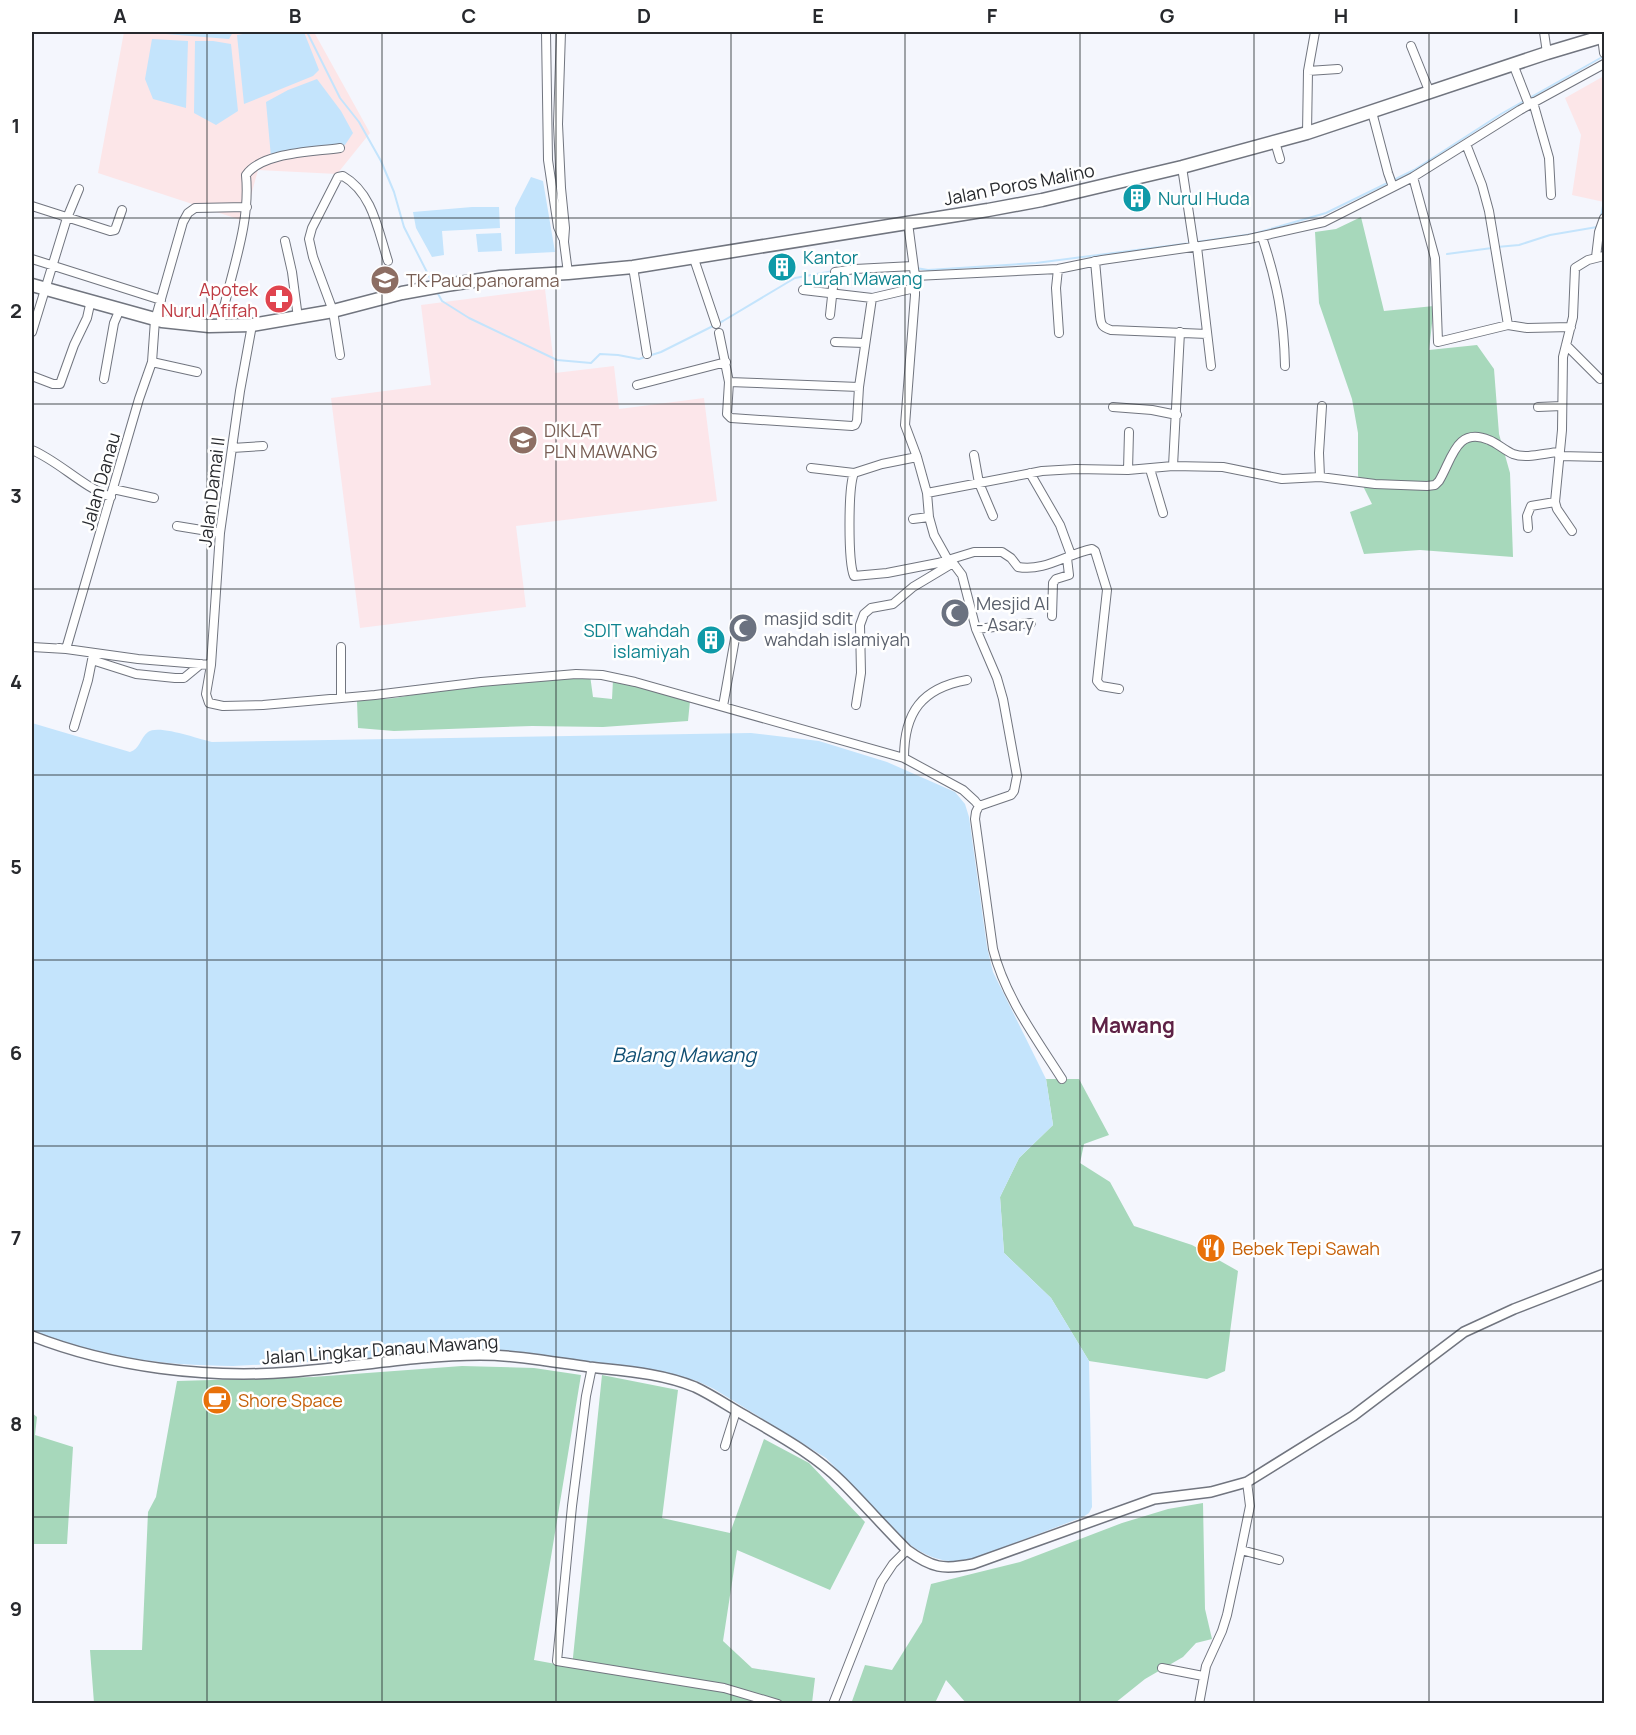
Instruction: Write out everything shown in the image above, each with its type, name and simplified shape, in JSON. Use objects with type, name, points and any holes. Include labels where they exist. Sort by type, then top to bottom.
[{"type":"main road","name":"Jalan Poros Malino","points":[[32,285],[155,320],[220,326],[252,325],[298,318],[423,288],[500,277],[633,267],[1042,200],[1182,167],[1307,134],[1513,64],[1586,36],[1603,43]]},
{"type":"street","points":[[546,32],[548,160],[558,227],[564,242]]},
{"type":"street","points":[[561,32],[558,124],[564,242],[568,273]]},
{"type":"street","points":[[1307,134],[1308,71],[1315,32]]},
{"type":"street","points":[[1544,32],[1547,52]]},
{"type":"street","points":[[1411,46],[1430,93]]},
{"type":"street","points":[[1513,64],[1531,104],[1549,158],[1551,195]]},
{"type":"street","points":[[830,315],[834,275],[855,269],[1058,269],[1095,261],[1262,237],[1324,222],[1392,185],[1413,177],[1531,104],[1605,64]]},
{"type":"street","points":[[1308,71],[1338,69]]},
{"type":"street","points":[[1372,112],[1392,185]]},
{"type":"street","points":[[1275,142],[1280,159]]},
{"type":"street","points":[[1466,144],[1482,185],[1489,211],[1508,325]]},
{"type":"street","points":[[220,326],[225,297],[244,225],[247,207],[246,175],[270,158],[340,148]]},
{"type":"street","points":[[1182,167],[1196,247],[1211,366]]},
{"type":"street","points":[[340,355],[333,311],[309,239],[312,228],[340,176],[353,183],[367,200],[388,261]]},
{"type":"street","points":[[1413,177],[1435,258],[1438,342],[1508,325],[1527,328],[1571,327]]},
{"type":"street","points":[[32,332],[67,218],[79,189]]},
{"type":"street","points":[[32,206],[114,231],[122,210]]},
{"type":"street","name":"Jalan Danau","points":[[62,649],[152,362],[155,320],[183,222],[188,213],[195,208],[247,207]]},
{"type":"street","points":[[1596,257],[1599,232],[1605,218]]},
{"type":"street","points":[[908,223],[915,288],[905,425],[927,493],[929,517],[934,535],[965,582],[976,629],[990,659],[1004,699],[1017,776],[1011,795],[978,806]]},
{"type":"street","points":[[1262,237],[1275,276],[1284,333],[1285,366]]},
{"type":"street","points":[[285,241],[298,318]]},
{"type":"street","points":[[693,256],[716,324]]},
{"type":"street","points":[[1572,531],[1557,510],[1555,502],[1562,406],[1561,376],[1571,327],[1575,268],[1596,257],[1605,256]]},
{"type":"street","points":[[32,259],[161,300]]},
{"type":"street","points":[[1095,261],[1101,325],[1104,328],[1207,334]]},
{"type":"street","points":[[633,267],[647,354]]},
{"type":"street","points":[[1058,269],[1056,288],[1059,333]]},
{"type":"street","points":[[803,290],[872,298],[915,288]]},
{"type":"street","points":[[719,333],[729,382],[727,414],[731,418],[852,426],[856,423],[864,344],[872,298]]},
{"type":"street","points":[[32,376],[53,384],[60,384],[74,345],[87,318],[91,300]]},
{"type":"street","points":[[104,379],[114,323],[120,309]]},
{"type":"street","name":"Jalan Damai II","points":[[252,325],[220,533],[211,665],[206,698],[214,705],[263,705],[341,698]]},
{"type":"street","points":[[1173,466],[1180,333]]},
{"type":"street","points":[[836,342],[864,344]]},
{"type":"street","points":[[1566,345],[1600,379]]},
{"type":"street","points":[[152,362],[197,372]]},
{"type":"street","points":[[637,385],[726,362]]},
{"type":"street","points":[[729,382],[859,387]]},
{"type":"street","points":[[1320,477],[1322,406]]},
{"type":"street","points":[[1538,407],[1562,406]]},
{"type":"street","points":[[1113,407],[1152,410],[1177,415]]},
{"type":"street","points":[[1128,470],[1129,432]]},
{"type":"street","points":[[927,493],[1030,473],[1076,469],[1150,469],[1173,466],[1223,467],[1281,479],[1320,477],[1375,484],[1435,484],[1445,472],[1460,442],[1470,437],[1488,440],[1514,454],[1605,457]]},
{"type":"street","points":[[232,448],[263,446]]},
{"type":"street","points":[[32,450],[49,458],[88,486],[112,493],[154,498]]},
{"type":"street","points":[[974,455],[980,483],[993,516]]},
{"type":"street","points":[[811,468],[854,473],[882,464],[917,457]]},
{"type":"street","points":[[1150,469],[1163,513]]},
{"type":"street","points":[[854,473],[850,494],[854,576],[886,573],[951,561],[974,552],[1002,552],[1022,568],[1048,564],[1092,549],[1095,551],[1105,578],[1107,599],[1096,681],[1101,686],[1119,689]]},
{"type":"street","points":[[1030,473],[1060,525],[1069,557],[1069,575],[1056,579],[1053,583],[1052,616]]},
{"type":"street","points":[[1528,528],[1527,516],[1531,506],[1555,502]]},
{"type":"street","points":[[914,519],[929,517]]},
{"type":"street","points":[[177,526],[220,533]]},
{"type":"street","points":[[856,705],[861,673],[860,625],[864,614],[871,608],[889,606],[896,602],[951,561]]},
{"type":"street","points":[[976,629],[1031,623]]},
{"type":"street","points":[[723,706],[736,633]]},
{"type":"street","points":[[32,647],[62,649],[93,657],[136,674],[175,678],[184,678],[201,664]]},
{"type":"street","points":[[341,647],[341,698],[481,682],[576,674],[602,675],[723,706],[904,758],[963,790],[978,806],[976,825],[997,965],[1011,999],[1062,1079]]},
{"type":"street","points":[[93,657],[211,665]]},
{"type":"street","points":[[75,724],[93,657]]},
{"type":"street","points":[[904,758],[904,739],[916,706],[922,699],[952,682],[968,680]]},
{"type":"street","name":"Jalan Lingkar Danau Mawang","points":[[32,1336],[78,1353],[103,1359],[189,1370],[237,1373],[291,1372],[480,1355],[623,1370],[677,1380],[698,1389],[793,1444],[840,1480],[907,1550],[935,1567],[953,1568],[972,1564],[1154,1499],[1211,1492],[1247,1482],[1353,1416],[1464,1332],[1514,1309],[1605,1274]]},
{"type":"street","points":[[592,1367],[586,1396],[572,1506],[556,1661],[723,1688],[778,1704]]},
{"type":"street","points":[[725,1446],[736,1411]]},
{"type":"street","points":[[1199,1704],[1203,1676],[1222,1631],[1241,1550],[1250,1506],[1247,1482]]},
{"type":"street","points":[[833,1704],[881,1582],[893,1564],[907,1550]]},
{"type":"street","points":[[1241,1550],[1279,1560]]},
{"type":"street","points":[[1162,1668],[1203,1676]]},
{"type":"shaded area","points":[[124,32],[314,32],[370,133],[337,174],[258,170],[244,221],[98,173]]},
{"type":"shaded area","points":[[1604,76],[1604,202],[1572,195],[1581,135],[1565,98]]},
{"type":"shaded area","name":"DIKLAT PLN MAWANG","points":[[545,289],[555,373],[614,366],[619,409],[704,398],[717,501],[516,526],[526,607],[360,628],[331,398],[431,385],[421,305]]},
{"type":"green space","points":[[1361,217],[1384,311],[1434,306],[1429,350],[1477,345],[1494,369],[1499,434],[1510,473],[1513,557],[1420,550],[1364,554],[1350,512],[1372,504],[1358,476],[1358,433],[1352,399],[1319,303],[1315,232],[1336,229]]},
{"type":"green space","points":[[590,675],[593,697],[612,699],[613,680],[655,688],[690,701],[688,721],[603,727],[532,726],[394,731],[358,728],[357,701],[395,698],[451,688]]},
{"type":"green space","points":[[1046,1079],[1079,1079],[1109,1135],[1084,1144],[1080,1163],[1110,1182],[1134,1226],[1192,1245],[1238,1271],[1225,1371],[1207,1379],[1089,1361],[1051,1298],[1004,1253],[1000,1197],[1019,1158],[1053,1125]]},
{"type":"green space","points":[[462,1366],[534,1368],[581,1375],[534,1660],[572,1667],[602,1375],[678,1390],[662,1518],[730,1533],[764,1439],[809,1463],[865,1522],[830,1590],[737,1550],[723,1641],[752,1668],[815,1678],[812,1703],[94,1703],[90,1650],[142,1650],[148,1512],[156,1497],[177,1381],[313,1377]]},
{"type":"green space","points":[[32,1413],[37,1417],[35,1435],[73,1447],[67,1544],[32,1544]]},
{"type":"green space","points":[[1203,1503],[1205,1609],[1212,1639],[1196,1643],[1183,1657],[1145,1679],[1115,1703],[966,1703],[946,1680],[935,1703],[851,1704],[865,1665],[892,1670],[922,1622],[931,1584],[1020,1562],[1122,1523],[1168,1509]]},
{"type":"water","points":[[153,32],[233,32],[229,39]]},
{"type":"water","points":[[254,32],[304,32],[319,70],[313,76],[244,104],[237,35]]},
{"type":"water","points":[[152,39],[188,41],[186,108],[153,99],[145,79]]},
{"type":"water","points":[[195,41],[231,44],[238,111],[216,125],[194,113]]},
{"type":"water","points":[[317,79],[341,111],[353,133],[345,145],[271,157],[266,102],[288,90]]},
{"type":"water","points":[[531,177],[543,181],[555,252],[515,254],[515,208]]},
{"type":"water","points":[[499,207],[500,228],[442,231],[444,255],[432,257],[416,228],[413,212]]},
{"type":"water","points":[[501,233],[502,251],[478,252],[476,234]]},
{"type":"water","name":"Balang Mawang","points":[[32,723],[130,752],[148,732],[153,730],[179,733],[212,742],[751,733],[819,741],[887,762],[955,792],[965,804],[969,817],[987,947],[993,972],[1046,1079],[1053,1125],[1019,1158],[1000,1197],[1004,1253],[1051,1298],[1089,1361],[1092,1507],[1089,1513],[967,1561],[944,1560],[923,1553],[909,1544],[826,1458],[714,1389],[679,1376],[513,1351],[233,1366],[181,1364],[105,1354],[32,1331]]},
{"type":"waterway","points":[[307,32],[340,98],[359,122],[381,161],[394,192],[404,227],[432,282]]},
{"type":"waterway","points":[[1196,242],[1253,234],[1326,213],[1414,170],[1501,114],[1604,56]]},
{"type":"waterway","points":[[1601,216],[1604,201]]},
{"type":"waterway","points":[[1497,247],[1519,245],[1550,235],[1597,227]]},
{"type":"waterway","points":[[916,268],[928,270],[1036,263],[1191,243]]},
{"type":"waterway","points":[[1447,254],[1492,248]]},
{"type":"waterway","points":[[437,292],[442,301],[469,318],[557,360],[591,363],[600,354],[639,359],[661,352],[723,321],[795,278],[833,271]]},
{"type":"place","name":"Nurul Huda","points":[[1137,198]]},
{"type":"place","name":"Kantor Lurah Mawang","points":[[782,267]]},
{"type":"place","name":"TK Paud panorama","points":[[385,280]]},
{"type":"place","name":"Apotek Nurul Afifah","points":[[279,299]]},
{"type":"place","name":"DIKLAT PLN MAWANG","points":[[523,440]]},
{"type":"place","name":"Mesjid Al - Asary","points":[[955,613]]},
{"type":"place","name":"masjid sdit wahdah islamiyah","points":[[743,628]]},
{"type":"place","name":"SDIT wahdah islamiyah","points":[[711,640]]},
{"type":"place","name":"Bebek Tepi Sawah","points":[[1211,1248]]},
{"type":"place","name":"Shore Space","points":[[217,1400]]},
{"type":"district","name":"Mawang","points":[[1133,1025]]}]
